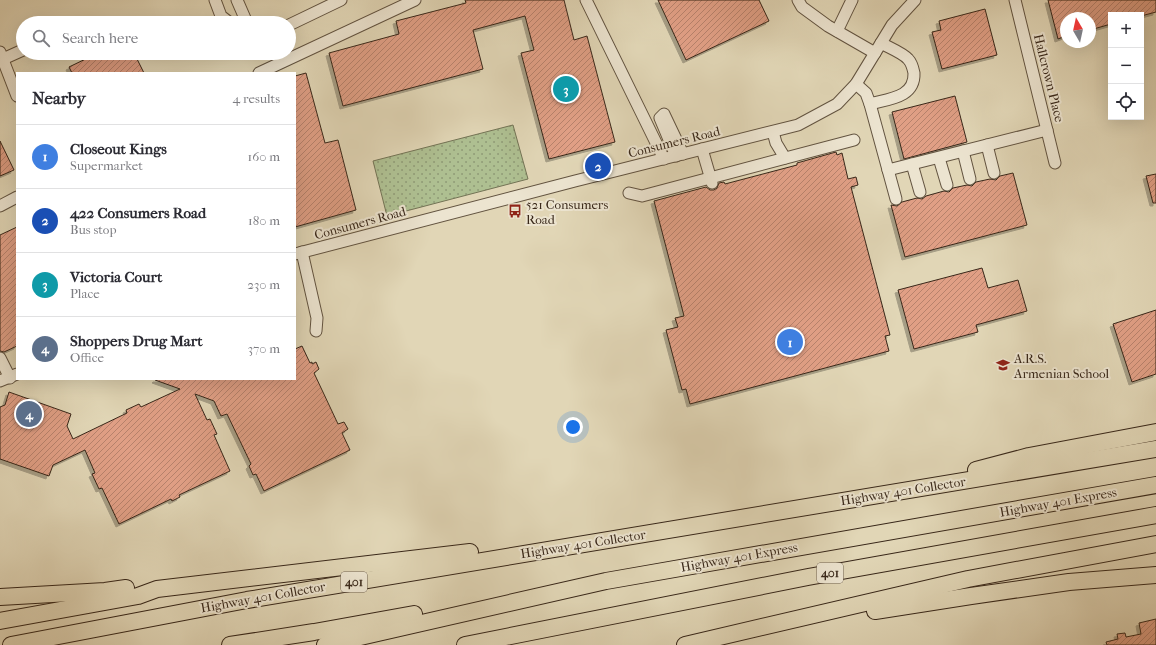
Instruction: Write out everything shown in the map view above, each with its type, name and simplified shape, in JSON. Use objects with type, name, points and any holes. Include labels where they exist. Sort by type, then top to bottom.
[{"type":"highway","points":[[856,499],[1029,456],[1156,432]]},
{"type":"highway","name":"Highway 401 Collector","points":[[14,644],[247,600],[1156,449]]},
{"type":"highway","name":"Highway 401 Express","points":[[326,645],[606,581],[1156,485]]},
{"type":"highway","name":"401","points":[[465,645],[504,636],[808,577],[1156,515]]},
{"type":"highway","points":[[0,597],[140,587],[157,589],[692,526]]},
{"type":"highway","points":[[685,645],[968,580],[1156,544]]},
{"type":"highway","points":[[782,622],[874,611],[1069,582],[1156,575]]},
{"type":"highway","points":[[230,645],[314,632],[606,581]]},
{"type":"highway","points":[[0,621],[138,596],[157,589]]},
{"type":"highway","points":[[476,645],[504,636]]},
{"type":"street","points":[[215,0],[221,16]]},
{"type":"street","points":[[236,0],[244,16]]},
{"type":"street","points":[[243,0],[250,16]]},
{"type":"street","points":[[296,22],[341,0]]},
{"type":"street","points":[[296,56],[415,0]]},
{"type":"street","points":[[586,0],[664,159]]},
{"type":"street","points":[[798,0],[802,7],[837,31],[875,53]]},
{"type":"street","points":[[837,31],[852,0]]},
{"type":"street","name":"Consumers Road","points":[[298,253],[798,125],[837,104],[856,84],[892,25],[915,0]]},
{"type":"street","name":"Hallcrown Place","points":[[1015,0],[1055,163]]},
{"type":"street","points":[[870,104],[899,97],[911,88],[914,79],[912,64],[908,58],[881,43]]},
{"type":"street","points":[[16,52],[1,56],[16,94]]},
{"type":"street","points":[[261,72],[287,60]]},
{"type":"street","points":[[856,84],[866,94],[870,104],[896,198]]},
{"type":"street","points":[[888,170],[1047,130]]},
{"type":"street","points":[[773,132],[776,143],[785,158]]},
{"type":"street","points":[[629,193],[642,196],[711,181],[785,158],[854,140]]},
{"type":"street","points":[[987,145],[994,173]]},
{"type":"street","points":[[702,149],[711,181]]},
{"type":"street","points":[[963,151],[970,179]]},
{"type":"street","points":[[939,158],[947,186]]},
{"type":"street","points":[[912,164],[920,192]]},
{"type":"street","points":[[0,206],[16,198]]},
{"type":"street","points":[[298,253],[316,318],[316,331]]},
{"type":"street","points":[[0,358],[9,378]]},
{"type":"green space","points":[[513,125],[528,179],[387,216],[373,161]]},
{"type":"building","points":[[465,0],[564,0],[574,40],[587,36],[615,142],[549,159],[521,53],[534,50],[525,16],[473,30],[483,69],[343,106],[329,53],[399,34],[396,21],[466,3]]},
{"type":"building","points":[[658,0],[759,0],[769,21],[686,60]]},
{"type":"building","points":[[1048,0],[1156,0],[1156,12],[1144,15],[1144,12],[1108,12],[1108,25],[1096,28],[1096,12],[1060,12],[1060,38],[1058,39]]},
{"type":"building","points":[[985,9],[997,55],[942,69],[932,32],[941,30],[939,21]]},
{"type":"building","points":[[84,60],[138,60],[144,72],[72,72],[69,67]]},
{"type":"building","points":[[306,73],[325,143],[338,140],[356,210],[296,227],[296,76]]},
{"type":"building","points":[[955,96],[967,142],[904,159],[892,112]]},
{"type":"building","points":[[0,141],[14,170],[0,176]]},
{"type":"building","points":[[836,152],[837,155],[842,153],[848,179],[856,177],[858,185],[851,187],[890,335],[885,336],[889,351],[690,404],[686,389],[682,390],[666,330],[678,327],[675,318],[684,316],[654,201],[706,187],[710,190],[714,190],[717,188],[719,183],[724,182],[725,184],[797,165],[797,163]]},
{"type":"building","points":[[1013,173],[1027,225],[905,257],[891,205],[897,206],[902,202],[917,198],[922,199],[926,196],[944,191],[949,192],[953,188],[967,185],[972,186],[976,182],[990,179],[996,180],[1000,176]]},
{"type":"building","points":[[1156,174],[1156,203],[1153,203],[1146,176]]},
{"type":"building","points":[[16,227],[16,346],[4,352],[0,351],[0,235]]},
{"type":"building","points":[[982,268],[988,288],[1018,280],[1027,311],[976,325],[978,332],[914,349],[898,290]]},
{"type":"building","points":[[1156,310],[1156,374],[1132,382],[1113,324]]},
{"type":"building","points":[[302,346],[310,363],[312,362],[312,364],[316,362],[319,369],[314,373],[338,424],[344,422],[348,429],[342,433],[350,450],[264,491],[256,474],[253,475],[249,466],[251,464],[227,414],[221,416],[214,401],[195,394],[207,420],[210,419],[217,434],[214,435],[230,471],[179,495],[180,497],[172,501],[171,499],[119,524],[102,488],[99,489],[92,474],[95,473],[85,450],[53,465],[49,476],[0,459],[0,407],[5,405],[9,392],[71,414],[67,426],[73,439],[127,413],[126,410],[139,404],[141,407],[180,389],[155,380],[296,380],[296,349]]},
{"type":"building","points":[[1156,619],[1156,645],[1107,645],[1106,642],[1118,639],[1117,634],[1125,633],[1126,637],[1141,634],[1139,623]]},
{"type":"place","name":"Victoria Court","points":[[566,89]]},
{"type":"place","name":"422 Consumers Road","points":[[598,166]]},
{"type":"place","name":"521 Consumers Road","points":[[515,211]]},
{"type":"place","name":"Closeout Kings","points":[[790,342]]},
{"type":"place","name":"A.R.S. Armenian School","points":[[1003,365]]},
{"type":"place","name":"Shoppers Drug Mart","points":[[29,414]]}]
